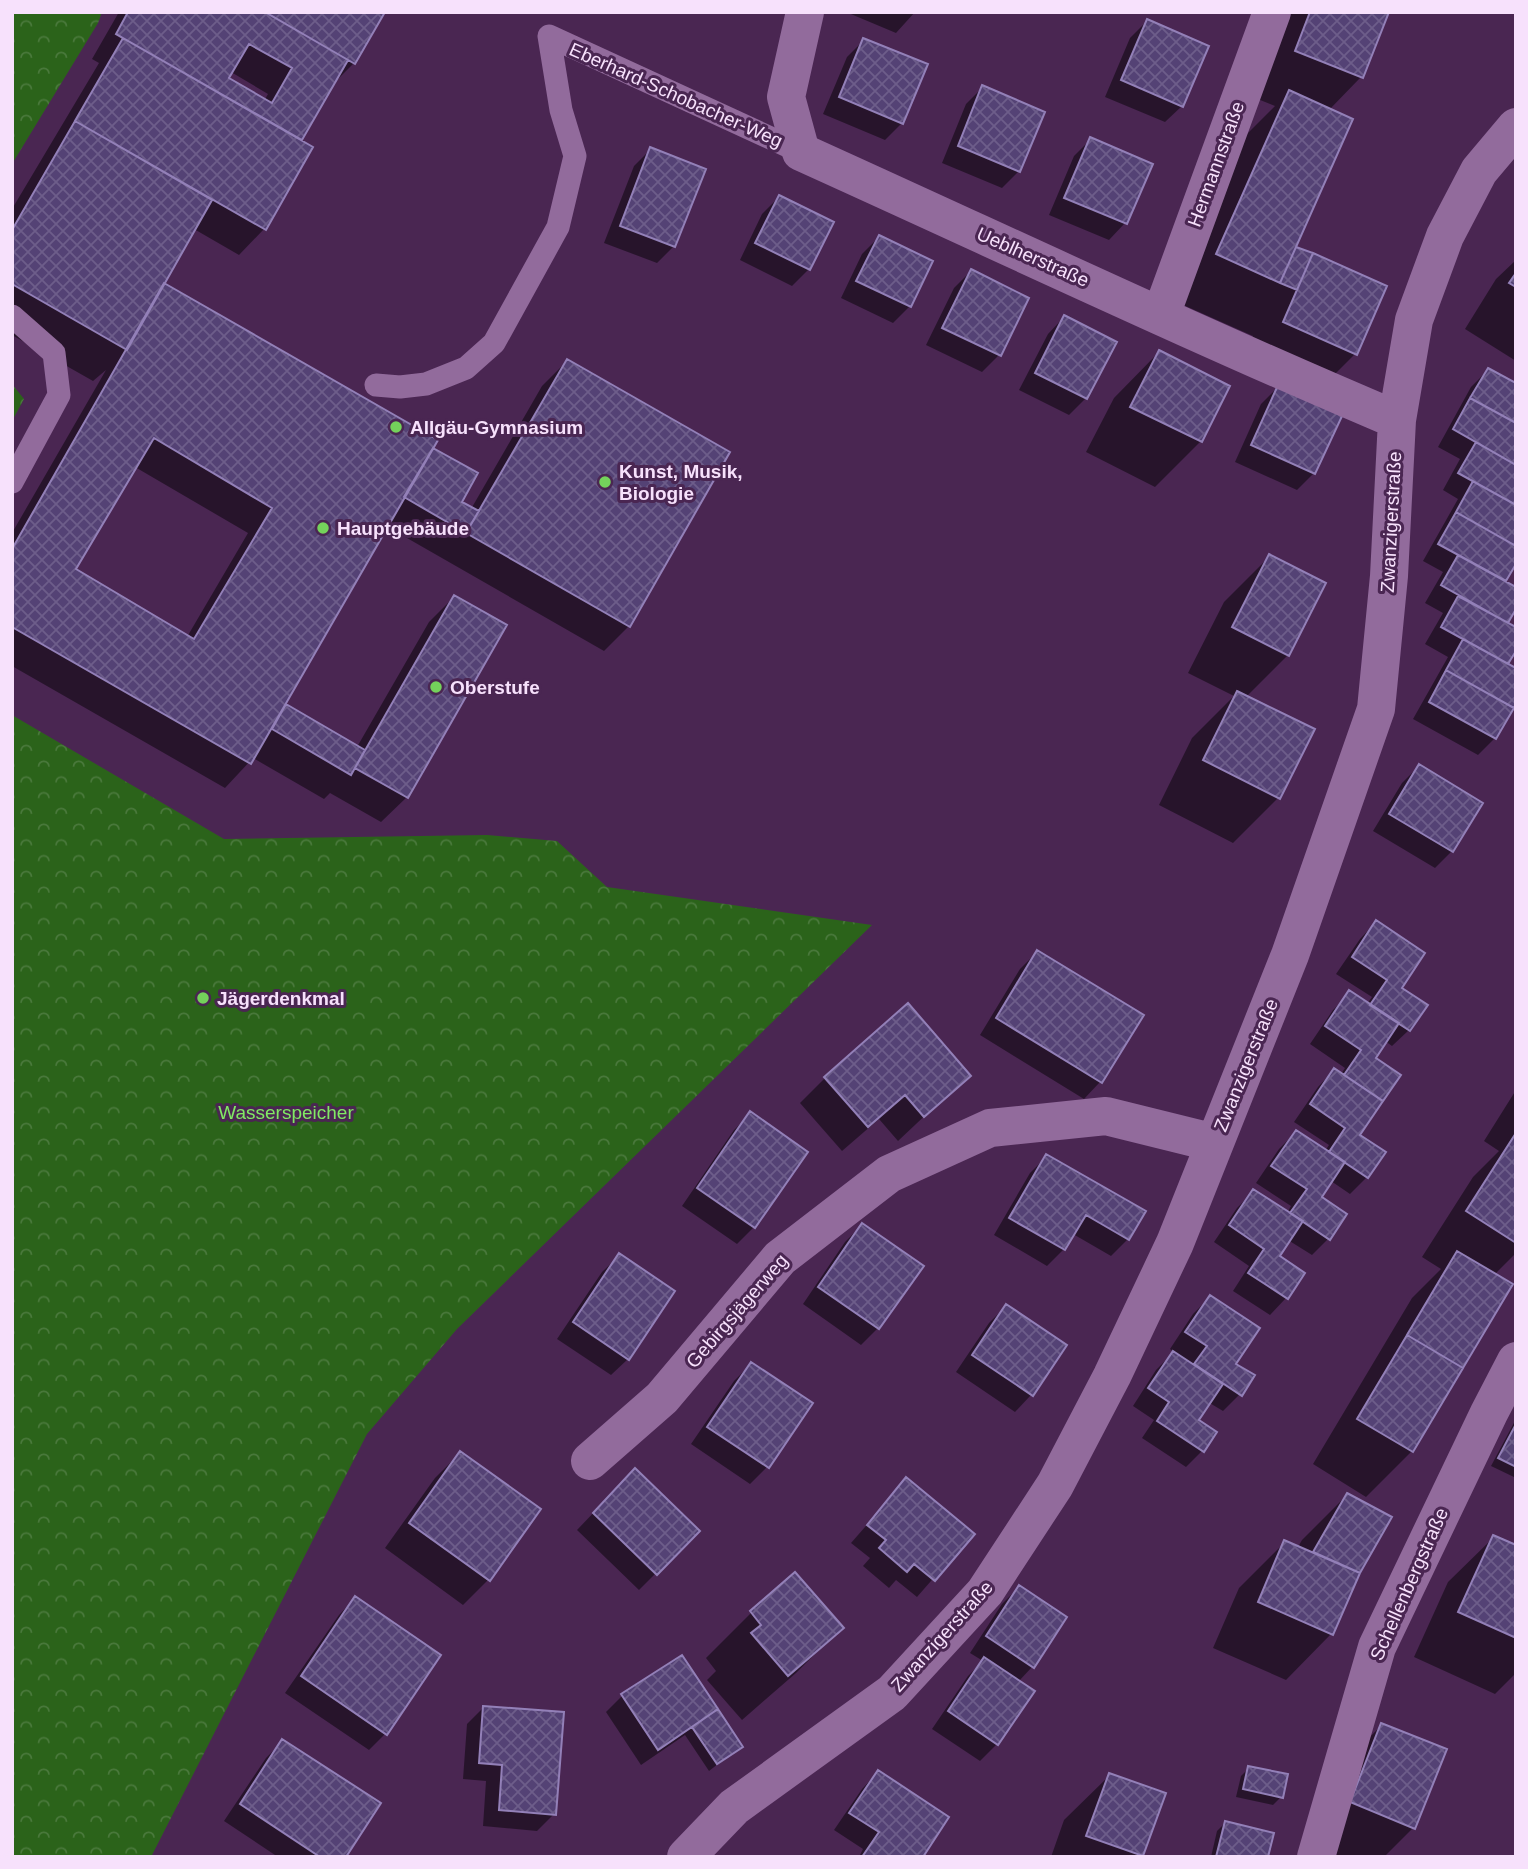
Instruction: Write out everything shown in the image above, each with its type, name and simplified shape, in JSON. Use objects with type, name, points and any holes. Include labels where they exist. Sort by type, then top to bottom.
[{"type":"street","points":[[802,152],[786,97],[805,12]]},
{"type":"street","name":"Hermannstraße","points":[[1161,315],[1272,12]]},
{"type":"street","name":"Zwanzigerstraße","points":[[686,1857],[734,1808],[892,1693],[985,1592],[1055,1485],[1112,1376],[1175,1243],[1290,955],[1376,709],[1389,576],[1397,420],[1414,320],[1445,236],[1479,171],[1516,127]]},
{"type":"street","name":"Ueblherstraße","points":[[802,152],[1260,362],[1397,420]]},
{"type":"street","name":"Gebirgsjägerweg","points":[[590,1461],[663,1398],[780,1258],[889,1174],[990,1128],[1093,1117],[1106,1116],[1215,1143]]},
{"type":"street","name":"Schellenbergstraße","points":[[1316,1857],[1377,1647],[1516,1361]]},
{"type":"lane","name":"Eberhard-Schobacher-Weg","points":[[376,385],[400,387],[426,384],[466,368],[494,343],[558,227],[575,156],[561,110],[549,36],[802,152]]},
{"type":"lane","points":[[12,316],[54,353],[59,396],[12,482]]},
{"type":"green space","points":[[12,12],[102,12],[98,23],[12,164]]},
{"type":"green space","points":[[12,384],[24,399],[12,421]]},
{"type":"green space","name":"Wasserspeicher","points":[[12,715],[224,839],[487,835],[557,841],[607,887],[872,925],[457,1329],[367,1434],[151,1857],[12,1857]]},
{"type":"building","points":[[128,12],[265,12],[348,60],[302,140],[116,34]],"holes":[[[249,44],[292,68],[272,103],[229,78]]]},
{"type":"building","points":[[265,12],[385,12],[355,64]]},
{"type":"building","points":[[1310,12],[1389,12],[1363,78],[1295,51]]},
{"type":"building","points":[[1147,19],[1209,46],[1183,107],[1121,80]]},
{"type":"building","points":[[123,38],[313,147],[266,230],[75,121]]},
{"type":"building","points":[[863,38],[928,64],[903,124],[839,97]]},
{"type":"building","points":[[982,85],[1045,112],[1020,172],[958,146]]},
{"type":"building","points":[[1289,90],[1353,119],[1280,283],[1216,254]]},
{"type":"building","points":[[75,121],[212,200],[127,350],[12,284],[12,230]]},
{"type":"building","points":[[1090,137],[1153,164],[1127,224],[1064,198]]},
{"type":"building","points":[[650,147],[706,169],[675,247],[620,226]]},
{"type":"building","points":[[779,195],[834,222],[810,270],[755,243]]},
{"type":"building","points":[[879,235],[933,261],[911,307],[856,281]]},
{"type":"building","points":[[1296,247],[1313,253],[1297,290],[1280,283]]},
{"type":"building","points":[[1313,253],[1387,286],[1357,355],[1283,322]]},
{"type":"building","points":[[971,269],[1029,298],[1001,356],[942,328]]},
{"type":"building","points":[[1516,273],[1516,287],[1509,283]]},
{"type":"building","name":"Hauptgebäude","points":[[164,283],[438,440],[251,764],[12,627],[12,549]],"holes":[[[154,438],[272,508],[194,639],[76,569]]]},
{"type":"building","points":[[1064,315],[1117,342],[1087,399],[1035,373]]},
{"type":"building","points":[[1159,350],[1230,386],[1202,442],[1130,407]]},
{"type":"building","name":"Kunst, Musik, Biologie","points":[[567,359],[730,452],[630,627],[466,533]]},
{"type":"building","points":[[1488,368],[1516,383],[1516,423],[1470,398]]},
{"type":"building","points":[[1278,385],[1343,414],[1315,474],[1251,445]]},
{"type":"building","points":[[1470,398],[1516,423],[1516,465],[1453,429]]},
{"type":"building","points":[[1476,442],[1516,465],[1516,505],[1458,473]]},
{"type":"building","points":[[433,448],[478,473],[462,502],[479,511],[466,533],[404,497]]},
{"type":"building","points":[[1473,481],[1516,505],[1516,546],[1456,512]]},
{"type":"building","points":[[1456,512],[1516,546],[1516,564],[1506,581],[1438,544]]},
{"type":"building","points":[[1269,554],[1326,583],[1289,656],[1232,627]]},
{"type":"building","points":[[1458,555],[1516,587],[1516,609],[1508,623],[1441,585]]},
{"type":"building","name":"Oberstufe","points":[[454,595],[507,625],[408,798],[355,768]]},
{"type":"building","points":[[1458,596],[1516,627],[1516,651],[1508,664],[1441,627]]},
{"type":"building","points":[[1463,639],[1516,668],[1514,708],[1446,670]]},
{"type":"building","points":[[1446,670],[1514,708],[1496,739],[1429,702]]},
{"type":"building","points":[[1237,691],[1315,729],[1280,799],[1203,760]]},
{"type":"building","points":[[286,704],[365,750],[351,775],[272,729]]},
{"type":"building","points":[[1419,764],[1483,803],[1453,852],[1389,814]]},
{"type":"building","points":[[1376,920],[1425,953],[1402,988],[1428,1005],[1410,1031],[1370,1005],[1387,980],[1352,957]]},
{"type":"building","points":[[1037,950],[1144,1015],[1102,1083],[996,1018]]},
{"type":"building","points":[[1349,990],[1399,1023],[1376,1058],[1401,1075],[1383,1101],[1344,1075],[1361,1050],[1325,1026]]},
{"type":"building","points":[[908,1003],[971,1076],[924,1117],[905,1095],[868,1127],[824,1077]]},
{"type":"building","points":[[1334,1068],[1383,1101],[1360,1135],[1386,1152],[1368,1178],[1329,1152],[1345,1128],[1310,1104]]},
{"type":"building","points":[[750,1111],[808,1152],[755,1228],[697,1188]]},
{"type":"building","points":[[1296,1130],[1345,1162],[1322,1197],[1347,1214],[1330,1240],[1290,1213],[1307,1189],[1271,1166]]},
{"type":"building","points":[[1516,1133],[1516,1243],[1466,1211]]},
{"type":"building","points":[[1046,1154],[1146,1211],[1129,1240],[1086,1215],[1065,1250],[1009,1218]]},
{"type":"building","points":[[1253,1189],[1303,1221],[1280,1256],[1305,1273],[1288,1299],[1248,1273],[1264,1249],[1229,1225]]},
{"type":"building","points":[[862,1223],[924,1266],[879,1329],[818,1287]]},
{"type":"building","points":[[1457,1251],[1513,1284],[1463,1368],[1407,1335]]},
{"type":"building","points":[[619,1253],[675,1291],[629,1360],[573,1322]]},
{"type":"building","points":[[1210,1295],[1260,1328],[1236,1364],[1255,1375],[1242,1396],[1194,1364],[1207,1346],[1185,1332]]},
{"type":"building","points":[[1006,1304],[1067,1345],[1033,1396],[972,1355]]},
{"type":"building","points":[[1407,1335],[1463,1368],[1413,1452],[1357,1419]]},
{"type":"building","points":[[1173,1351],[1223,1384],[1199,1420],[1217,1432],[1204,1452],[1157,1421],[1169,1402],[1148,1388]]},
{"type":"building","points":[[751,1362],[813,1403],[769,1468],[707,1427]]},
{"type":"building","points":[[1516,1424],[1516,1467],[1498,1458]]},
{"type":"building","points":[[460,1451],[541,1509],[490,1581],[409,1523]]},
{"type":"building","points":[[635,1468],[700,1531],[657,1575],[593,1513]]},
{"type":"building","points":[[906,1477],[975,1534],[935,1581],[914,1564],[907,1572],[879,1548],[886,1540],[867,1525]]},
{"type":"building","points":[[1347,1493],[1392,1517],[1360,1573],[1313,1552]]},
{"type":"building","points":[[1493,1535],[1516,1545],[1516,1638],[1458,1612]]},
{"type":"building","points":[[1284,1540],[1360,1573],[1333,1635],[1258,1602]]},
{"type":"building","points":[[795,1572],[844,1628],[788,1676],[751,1633],[761,1625],[750,1611]]},
{"type":"building","points":[[1019,1585],[1067,1617],[1034,1668],[986,1636]]},
{"type":"building","points":[[355,1596],[441,1655],[387,1735],[301,1676]]},
{"type":"building","points":[[682,1655],[718,1709],[658,1750],[621,1694]]},
{"type":"building","points":[[984,1657],[1035,1691],[998,1745],[948,1711]]},
{"type":"building","points":[[483,1706],[564,1712],[556,1815],[499,1810],[502,1765],[479,1763]]},
{"type":"building","points":[[718,1709],[743,1747],[717,1764],[692,1727]]},
{"type":"building","points":[[1381,1723],[1447,1749],[1415,1829],[1350,1802]]},
{"type":"building","points":[[282,1739],[381,1803],[346,1857],[320,1857],[240,1804]]},
{"type":"building","points":[[1248,1766],[1288,1774],[1283,1798],[1243,1789]]},
{"type":"building","points":[[878,1770],[949,1817],[923,1857],[862,1857],[879,1832],[849,1813]]},
{"type":"building","points":[[1109,1773],[1166,1793],[1143,1856],[1086,1836]]},
{"type":"building","points":[[1225,1821],[1274,1833],[1268,1857],[1216,1857]]},
{"type":"place","name":"Allgäu-Gymnasium","points":[[396,427]]},
{"type":"place","name":"Kunst, Musik, Biologie","points":[[605,482]]},
{"type":"place","name":"Hauptgebäude","points":[[323,528]]},
{"type":"place","name":"Oberstufe","points":[[436,687]]},
{"type":"place","name":"Jägerdenkmal","points":[[203,998]]}]
